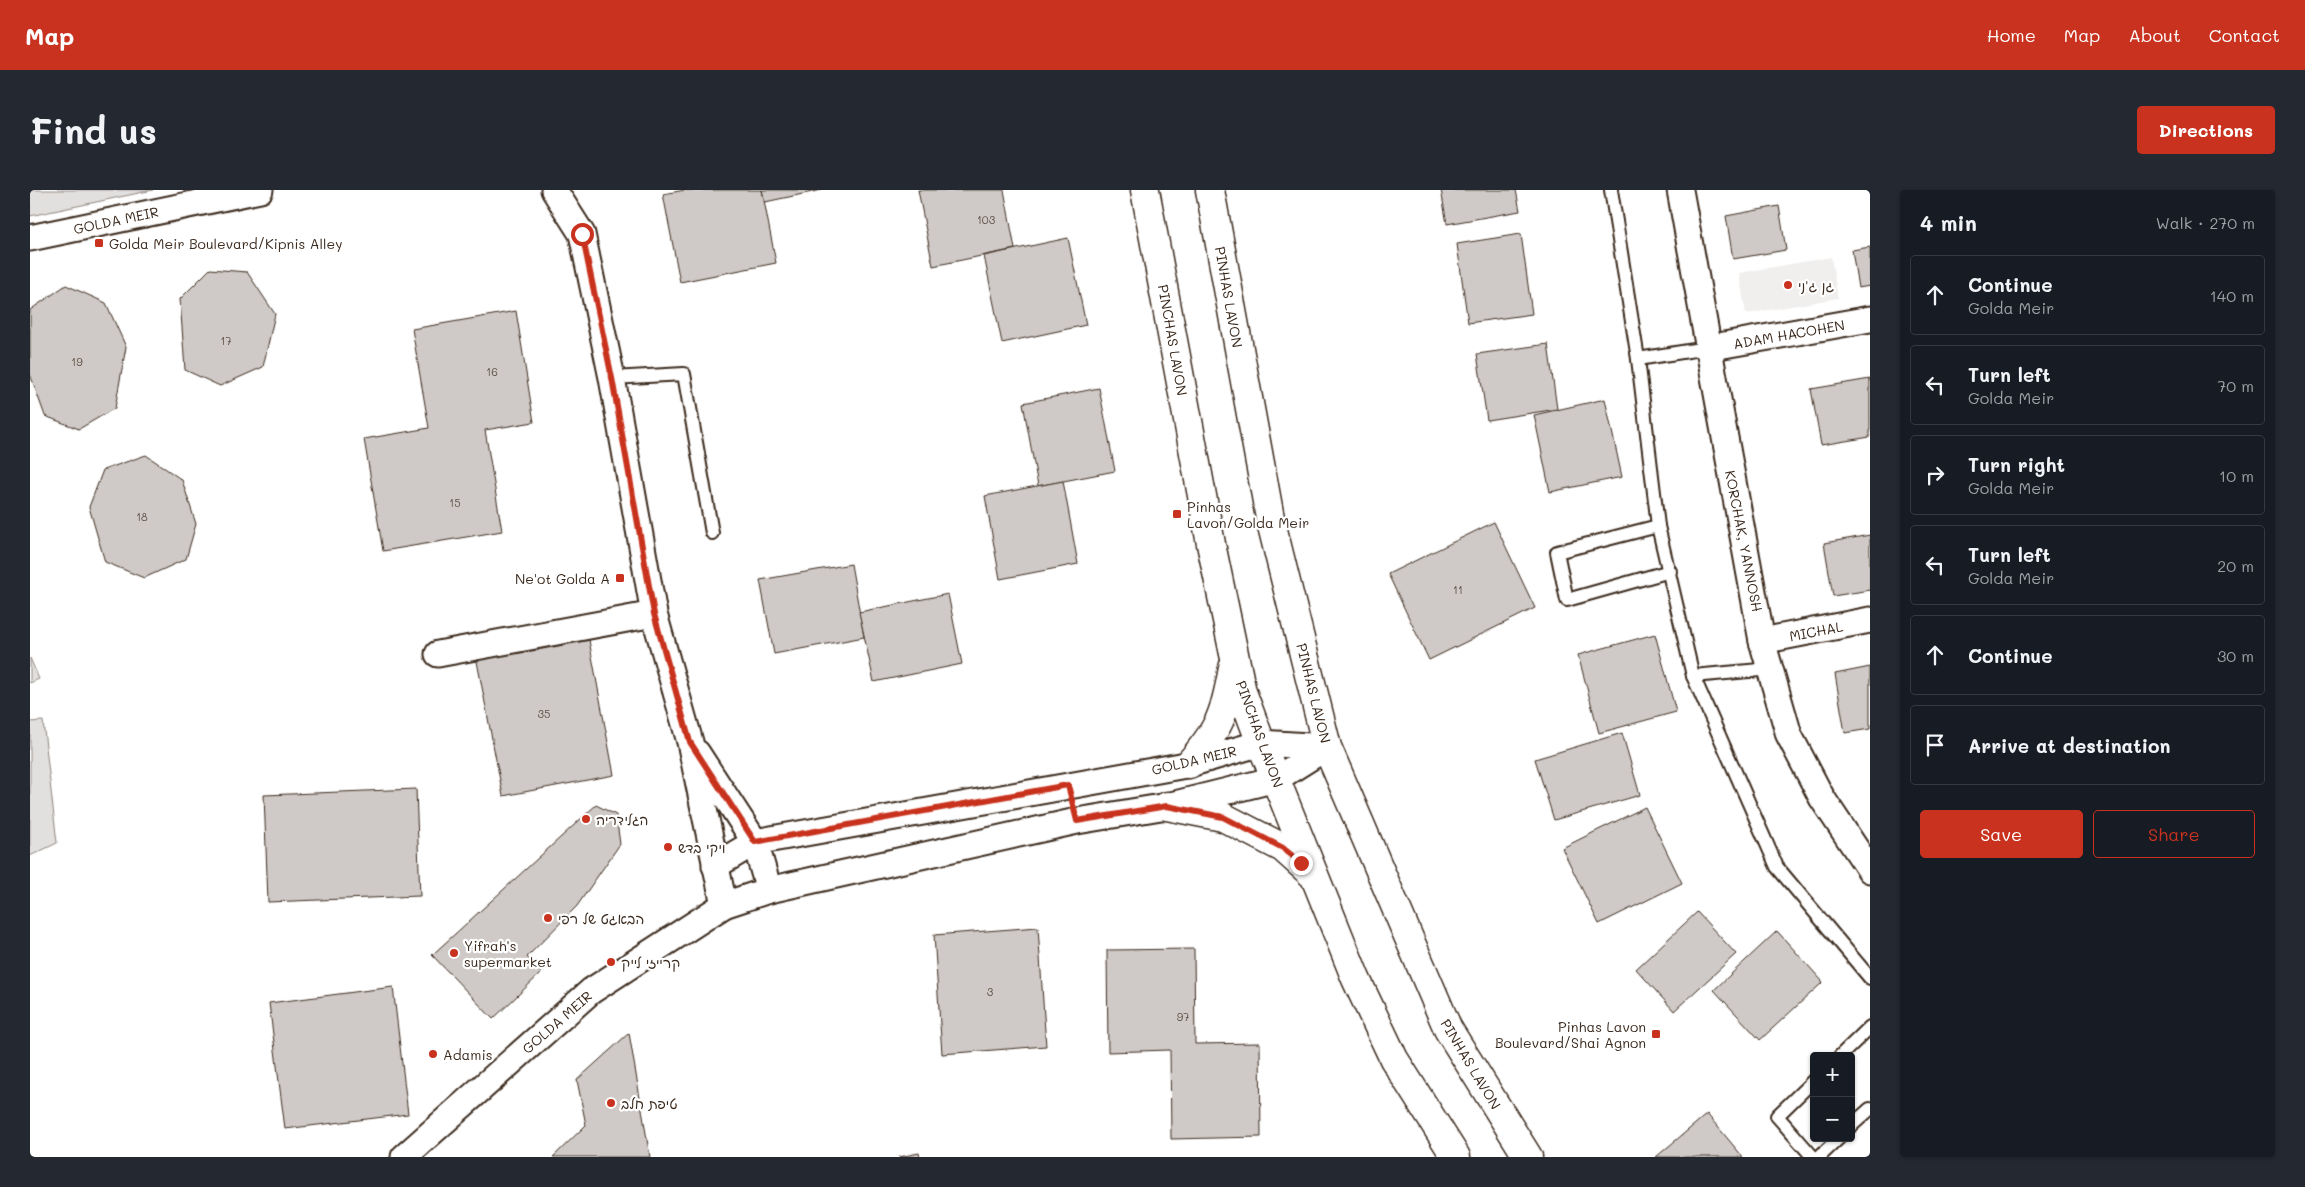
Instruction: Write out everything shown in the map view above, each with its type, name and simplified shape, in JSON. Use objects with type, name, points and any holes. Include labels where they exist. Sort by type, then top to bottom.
[{"type":"main road","name":"PINCHAS LAVON","points":[[1145,190],[1210,544],[1242,692],[1356,979],[1394,1059],[1456,1157]]},
{"type":"main road","name":"PINHAS LAVON","points":[[1210,190],[1270,518],[1327,747],[1448,1029],[1528,1157]]},
{"type":"main road","points":[[1189,764],[1207,743],[1226,707],[1235,659]]},
{"type":"main road","points":[[1167,806],[1223,817],[1248,829],[1283,848],[1318,880]]},
{"type":"street","name":"GOLDA MEIR","points":[[30,238],[260,190]]},
{"type":"street","points":[[554,190],[582,234],[612,378],[654,614],[690,742],[724,905]]},
{"type":"street","name":"KORCHAK, YANNOSH","points":[[1680,190],[1762,641],[1789,735],[1822,798],[1870,870]]},
{"type":"street","name":"ADAM HACOHEN","points":[[1708,348],[1870,319]]},
{"type":"street","points":[[438,654],[654,614]]},
{"type":"street","name":"MICHAL","points":[[1762,641],[1870,620]]},
{"type":"street","points":[[690,742],[755,842],[769,890]]},
{"type":"street","name":"GOLDA MEIR","points":[[715,866],[755,842],[1189,764],[1261,743],[1327,747]]},
{"type":"street","name":"GOLDA MEIR","points":[[404,1157],[591,991],[724,905],[769,890],[1077,821],[1167,806],[1276,779],[1327,747]]},
{"type":"street","points":[[1068,785],[1077,821]]},
{"type":"lane","points":[[1611,190],[1638,359],[1658,526],[1694,676],[1777,867],[1870,978]]},
{"type":"lane","points":[[1638,359],[1708,348]]},
{"type":"lane","points":[[612,378],[684,374],[712,532]]},
{"type":"lane","points":[[1658,526],[1557,552],[1567,600],[1670,571]]},
{"type":"lane","points":[[1694,676],[1771,669]]},
{"type":"lane","points":[[1844,1052],[1870,1027]]},
{"type":"lane","points":[[1810,1084],[1777,1116],[1812,1157]]},
{"type":"lane","points":[[1855,1122],[1870,1109]]},
{"type":"lane","points":[[1819,1157],[1835,1142]]},
{"type":"shaded area","points":[[30,190],[153,190],[30,216]]},
{"type":"shaded area","name":"גן ג'ני","points":[[1831,257],[1838,298],[1746,314],[1739,273]]},
{"type":"shaded area","points":[[30,658],[39,679],[30,683]]},
{"type":"shaded area","points":[[43,721],[57,843],[30,856],[30,722]]},
{"type":"building","points":[[685,190],[762,190],[776,263],[680,282],[663,194]]},
{"type":"building","points":[[762,190],[822,190],[765,202]]},
{"type":"building","points":[[918,190],[1004,190],[1015,249],[933,266]]},
{"type":"building","points":[[1441,190],[1516,190],[1520,211],[1447,224]]},
{"type":"building","points":[[1779,206],[1786,250],[1733,259],[1726,216]]},
{"type":"building","points":[[1521,234],[1532,314],[1468,323],[1457,244]]},
{"type":"building","points":[[1068,238],[1086,325],[1002,343],[984,256]]},
{"type":"building","points":[[1870,247],[1870,286],[1858,288],[1852,250]]},
{"type":"building","points":[[210,269],[247,272],[275,314],[263,367],[220,386],[185,370],[180,299]]},
{"type":"building","points":[[66,285],[106,303],[126,347],[115,408],[79,429],[45,416],[30,374],[30,310]]},
{"type":"building","points":[[516,311],[534,422],[485,430],[502,531],[383,551],[364,439],[429,428],[412,329]]},
{"type":"building","points":[[1548,344],[1557,409],[1487,420],[1477,354]]},
{"type":"building","points":[[1870,379],[1870,437],[1821,445],[1811,389]]},
{"type":"building","points":[[1099,388],[1115,471],[1038,486],[1023,403]]},
{"type":"building","points":[[1605,399],[1622,477],[1550,492],[1534,415]]},
{"type":"building","points":[[146,455],[182,480],[196,524],[186,559],[144,578],[105,562],[89,507],[103,470]]},
{"type":"building","points":[[1063,481],[1078,564],[1000,579],[985,496]]},
{"type":"building","points":[[1494,522],[1535,608],[1429,660],[1388,574]]},
{"type":"building","points":[[1870,535],[1870,590],[1833,596],[1824,543]]},
{"type":"building","points":[[851,564],[864,637],[774,654],[760,580]]},
{"type":"building","points":[[948,594],[962,664],[874,682],[859,612]]},
{"type":"building","points":[[587,629],[614,775],[503,796],[475,651]]},
{"type":"building","points":[[1655,634],[1676,712],[1599,733],[1578,655]]},
{"type":"building","points":[[1870,667],[1870,729],[1845,733],[1835,674]]},
{"type":"building","points":[[1622,733],[1640,795],[1554,820],[1535,759]]},
{"type":"building","points":[[416,789],[420,896],[268,902],[264,795]]},
{"type":"building","points":[[596,805],[616,815],[620,844],[577,906],[527,957],[541,973],[493,1019],[432,955]]},
{"type":"building","points":[[1645,807],[1682,883],[1599,924],[1562,848]]},
{"type":"building","points":[[1697,912],[1736,954],[1674,1011],[1636,969]]},
{"type":"building","points":[[1038,927],[1046,1046],[942,1054],[934,935]]},
{"type":"building","points":[[1777,931],[1823,982],[1760,1040],[1714,990]]},
{"type":"building","points":[[1194,949],[1195,1044],[1260,1043],[1261,1137],[1171,1139],[1170,1050],[1108,1052],[1107,950]]},
{"type":"building","points":[[393,987],[408,1114],[285,1129],[269,1003]]},
{"type":"building","name":"טיפת חלב","points":[[629,1033],[650,1157],[553,1157],[586,1125],[577,1080]]},
{"type":"building","points":[[1707,1114],[1743,1157],[1656,1157]]},
{"type":"building","points":[[919,1153],[920,1157],[899,1157]]},
{"type":"place","name":"Golda Meir Boulevard/Kipnis Alley","points":[[99,243]]},
{"type":"place","name":"גן ג'ני","points":[[1788,285]]},
{"type":"place","name":"Pinhas Lavon/Golda Meir","points":[[1177,514]]},
{"type":"place","name":"Ne'ot Golda A","points":[[620,578]]},
{"type":"place","name":"הגלידריה","points":[[586,819]]},
{"type":"place","name":"ויקי בדש","points":[[668,847]]},
{"type":"place","name":"הבאגט של רפי","points":[[548,918]]},
{"type":"place","name":"Yifrah's supermarket","points":[[454,953]]},
{"type":"place","name":"קרייזי לייק","points":[[611,962]]},
{"type":"place","name":"Pinhas Lavon Boulevard/Shai Agnon","points":[[1656,1034]]},
{"type":"place","name":"Adamis","points":[[433,1054]]},
{"type":"place","name":"טיפת חלב","points":[[611,1103]]},
{"type":"route","points":[[582,234],[612,378],[654,614],[690,742],[755,842],[1068,785],[1077,821],[1167,806],[1223,817],[1283,848],[1301,863]]}]
